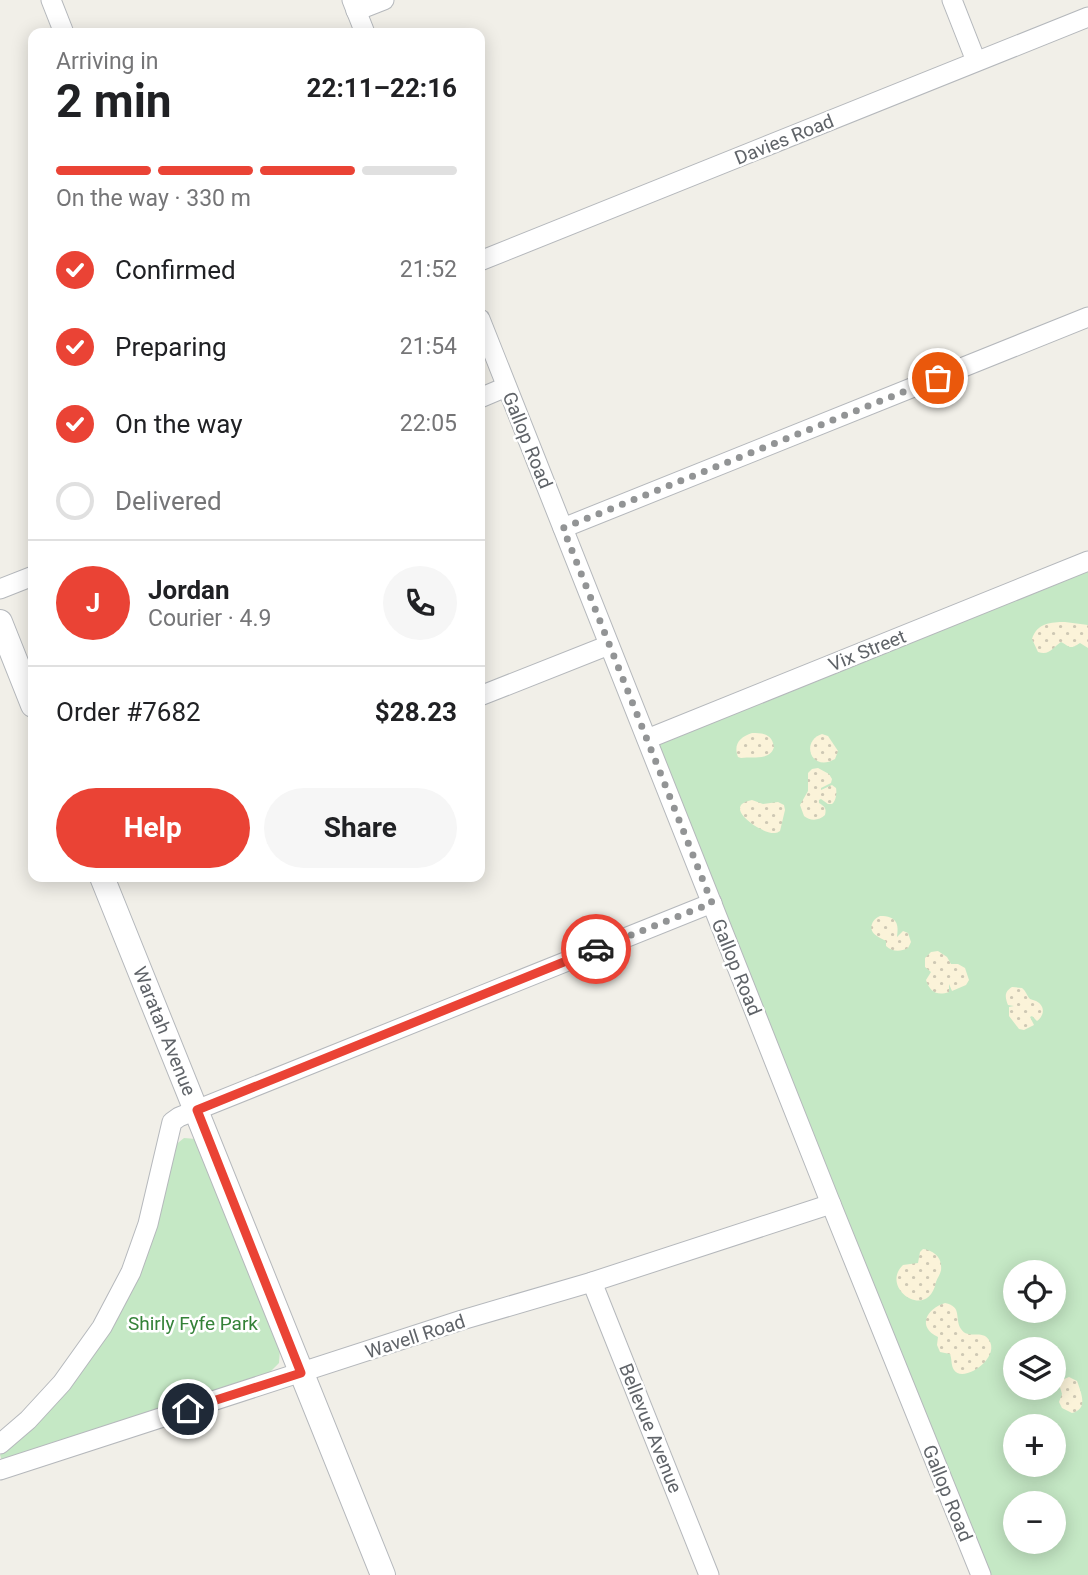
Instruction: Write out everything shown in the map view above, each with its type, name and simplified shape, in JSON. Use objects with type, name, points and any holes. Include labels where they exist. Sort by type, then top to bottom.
[{"type":"street","points":[[51,0],[62,28]]},
{"type":"street","points":[[363,28],[354,6],[384,0]]},
{"type":"street","points":[[952,0],[976,61]]},
{"type":"street","name":"Davies Road","points":[[485,259],[1088,17]]},
{"type":"street","points":[[563,528],[1088,317]]},
{"type":"street","name":"Gallop Road","points":[[485,332],[981,1575]]},
{"type":"street","points":[[485,396],[506,387]]},
{"type":"street","name":"Vix Street","points":[[647,739],[1088,561]]},
{"type":"street","points":[[0,589],[28,578]]},
{"type":"street","points":[[0,622],[28,692]]},
{"type":"street","points":[[485,694],[609,645]]},
{"type":"street","name":"Waratah Avenue","points":[[104,882],[383,1575]]},
{"type":"street","points":[[0,1444],[28,1420],[62,1383],[102,1327],[131,1272],[148,1224],[172,1122],[712,903]]},
{"type":"street","name":"Wavell Road","points":[[0,1470],[462,1320],[593,1282],[831,1203]]},
{"type":"street","name":"Bellevue Avenue","points":[[593,1282],[709,1575]]},
{"type":"green space","points":[[1088,570],[1088,1575],[985,1575],[651,741]]},
{"type":"green space","name":"Shirly Fyfe Park","points":[[184,1138],[196,1139],[280,1349],[279,1363],[267,1375],[2,1461],[0,1455],[33,1427],[137,1276],[162,1208],[174,1146]]},
{"type":"sand","points":[[1050,623],[1088,625],[1088,648],[1080,643],[1070,647],[1061,642],[1048,652],[1038,652],[1032,639],[1037,630]]},
{"type":"sand","points":[[752,733],[769,737],[774,747],[772,751],[761,757],[738,757],[736,748],[739,742]]},
{"type":"sand","points":[[822,734],[828,736],[838,751],[835,759],[827,762],[815,759],[810,749],[815,738]]},
{"type":"sand","points":[[818,768],[832,779],[831,783],[821,790],[832,785],[836,788],[836,794],[832,804],[819,800],[824,806],[825,815],[812,819],[804,816],[800,805],[808,791],[808,773]]},
{"type":"sand","points":[[752,800],[763,804],[778,802],[784,805],[780,831],[776,833],[762,830],[747,820],[740,808],[743,803]]},
{"type":"sand","points":[[880,916],[890,917],[896,922],[897,937],[903,931],[908,933],[911,942],[908,948],[899,951],[891,949],[886,946],[886,941],[874,934],[872,925]]},
{"type":"sand","points":[[938,951],[947,957],[951,964],[965,968],[969,980],[966,985],[952,991],[949,984],[949,992],[941,994],[930,988],[926,980],[931,972],[925,967],[925,958],[931,952]]},
{"type":"sand","points":[[1012,987],[1022,988],[1030,999],[1043,1008],[1037,1021],[1030,1017],[1034,1025],[1024,1030],[1019,1029],[1009,1016],[1009,1007],[1014,1006],[1008,1005],[1006,995]]},
{"type":"sand","points":[[923,1249],[938,1256],[941,1271],[931,1294],[916,1300],[901,1291],[897,1274],[903,1265],[918,1263]]},
{"type":"sand","points":[[945,1303],[956,1310],[959,1325],[964,1332],[983,1335],[989,1340],[991,1347],[986,1361],[965,1374],[954,1370],[950,1354],[940,1352],[938,1337],[931,1333],[926,1323],[926,1318],[933,1309]]},
{"type":"sand","points":[[1066,1378],[1077,1381],[1081,1391],[1082,1405],[1072,1413],[1062,1408],[1059,1402],[1066,1400]]},
{"type":"way so far","points":[[596,949],[712,903],[563,528],[938,378]]},
{"type":"route","points":[[188,1409],[301,1373],[197,1110],[596,949]]}]
